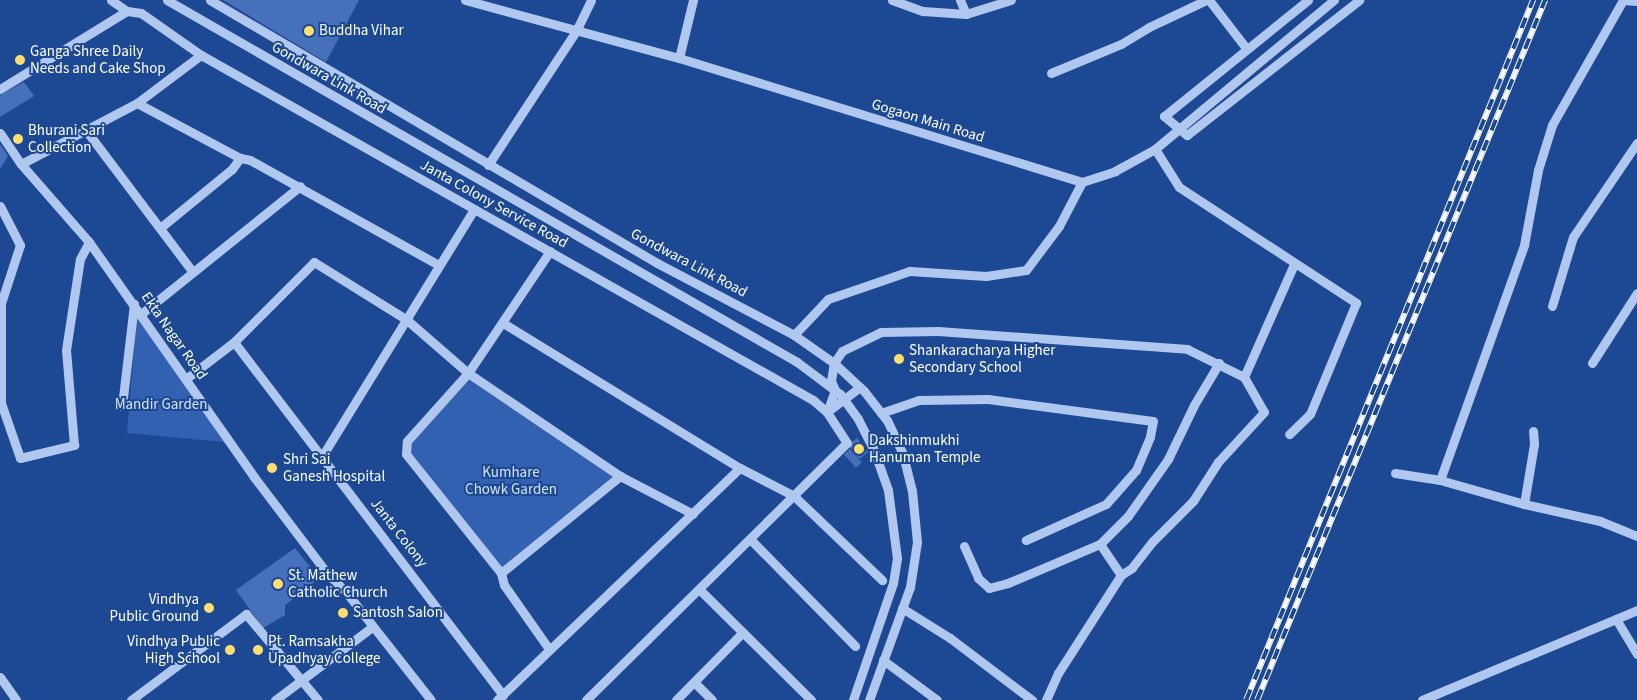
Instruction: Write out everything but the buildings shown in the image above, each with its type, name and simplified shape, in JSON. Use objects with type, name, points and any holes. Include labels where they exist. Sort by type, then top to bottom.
[{"type":"street","name":"Janta Colony Service Road","points":[[112,0],[127,11],[141,13],[200,54],[813,400],[827,412],[847,443],[794,496]]},
{"type":"street","name":"Gondwara Link Road","points":[[167,0],[797,362],[840,394]]},
{"type":"street","name":"Gondwara Link Road","points":[[210,0],[657,263],[794,335],[834,363],[860,387],[881,413],[903,455],[912,491],[917,542],[910,587],[869,700]]},
{"type":"street","name":"Gogaon Main Road","points":[[465,0],[679,58],[1082,182]]},
{"type":"street","points":[[488,165],[576,31],[591,0]]},
{"type":"street","points":[[679,58],[693,0]]},
{"type":"street","points":[[892,0],[923,11],[966,14],[1011,0]]},
{"type":"street","points":[[960,0],[966,14]]},
{"type":"street","points":[[1050,73],[1121,44],[1149,27],[1207,0],[1246,48]]},
{"type":"street","points":[[1308,0],[1246,48],[1164,116],[1176,128],[1187,134],[1359,0]]},
{"type":"street","points":[[794,335],[828,299],[910,271],[986,276],[1026,270],[1059,226],[1082,182],[1114,171],[1155,149],[1176,128],[1334,0]]},
{"type":"street","points":[[1440,480],[1524,244],[1538,170],[1552,124],[1623,0],[1637,1]]},
{"type":"street","points":[[0,89],[127,11]]},
{"type":"street","points":[[21,164],[137,103],[200,54]]},
{"type":"street","points":[[137,103],[240,158],[250,160],[300,186],[437,264]]},
{"type":"street","points":[[85,129],[192,271]]},
{"type":"street","name":"Ekta Nagar Road","points":[[0,134],[21,164],[89,242],[187,378],[254,477],[371,628],[431,700]]},
{"type":"street","points":[[1552,306],[1573,237],[1637,143]]},
{"type":"street","points":[[1155,149],[1179,187],[1356,303],[1310,414],[1289,434]]},
{"type":"street","points":[[160,228],[232,169],[240,158]]},
{"type":"street","points":[[141,314],[192,271],[300,186]]},
{"type":"street","points":[[0,206],[20,245],[1,303],[1,403],[20,458],[74,445],[66,350],[80,259],[89,242]]},
{"type":"street","points":[[321,458],[436,274],[437,264],[474,208]]},
{"type":"street","points":[[549,649],[504,585],[501,573],[406,454],[407,441],[468,373],[550,251]]},
{"type":"street","points":[[187,378],[234,342],[314,262],[407,320],[468,373],[620,476],[693,514]]},
{"type":"street","points":[[1244,377],[1294,264]]},
{"type":"street","points":[[1592,364],[1637,293]]},
{"type":"street","points":[[122,406],[134,304]]},
{"type":"street","points":[[503,323],[740,468],[794,496],[882,580]]},
{"type":"street","points":[[853,700],[893,583],[898,558],[885,482],[873,448],[831,382],[834,363],[842,351],[881,332],[938,331],[1187,349],[1219,363],[1244,377],[1264,412],[1218,462],[1193,501],[1152,542],[1132,568],[1121,575],[1058,673],[1046,700]]},
{"type":"street","name":"Janta Colony","points":[[234,342],[321,458],[399,554],[500,697]]},
{"type":"street","points":[[964,546],[978,578],[989,588],[1008,583],[1100,544],[1128,516],[1168,459],[1194,405],[1219,363]]},
{"type":"street","points":[[827,412],[840,394],[860,387]]},
{"type":"street","points":[[881,413],[920,400],[988,399],[1152,421],[1150,437],[1136,470],[1106,504],[1026,540]]},
{"type":"street","points":[[1524,504],[1534,444],[1533,431]]},
{"type":"street","points":[[500,697],[740,468]]},
{"type":"street","points":[[1394,473],[1440,480],[1524,504],[1600,520],[1637,536]]},
{"type":"street","points":[[501,573],[620,476]]},
{"type":"street","points":[[587,700],[794,496]]},
{"type":"street","points":[[750,539],[855,646]]},
{"type":"street","points":[[1100,544],[1121,575]]},
{"type":"street","points":[[699,589],[811,700]]},
{"type":"street","points":[[902,608],[950,638],[1032,700]]},
{"type":"street","points":[[1422,700],[1637,610]]},
{"type":"street","points":[[131,700],[246,614],[300,683],[318,700]]},
{"type":"street","points":[[1616,619],[1637,654]]},
{"type":"street","points":[[275,700],[371,628]]},
{"type":"street","points":[[676,700],[695,683],[742,632]]},
{"type":"street","points":[[884,660],[937,700]]},
{"type":"street","points":[[0,677],[16,700]]},
{"type":"street","points":[[695,683],[712,700]]},
{"type":"green space","name":"Mandir Garden","points":[[137,315],[224,442],[127,433]]},
{"type":"green space","name":"Kumhare Chowk Garden","points":[[468,373],[620,476],[501,573],[406,454],[407,441]]},
{"type":"railway","points":[[1246,700],[1533,0]]},
{"type":"railway","points":[[1257,700],[1545,0]]},
{"type":"place","name":"Buddha Vihar","points":[[309,31]]},
{"type":"place","name":"Ganga Shree Daily Needs and Cake Shop","points":[[20,60]]},
{"type":"place","name":"Bhurani Sari Collection","points":[[18,139]]},
{"type":"place","name":"Shankaracharya Higher Secondary School","points":[[899,359]]},
{"type":"place","name":"Dakshinmukhi Hanuman Temple","points":[[859,449]]},
{"type":"place","name":"Shri Sai Ganesh Hospital","points":[[272,468]]},
{"type":"place","name":"St. Mathew Catholic Church","points":[[278,584]]},
{"type":"place","name":"Vindhya Public Ground","points":[[209,608]]},
{"type":"place","name":"Santosh Salon","points":[[343,613]]},
{"type":"place","name":"Vindhya Public High School","points":[[230,650]]},
{"type":"place","name":"Pt. Ramsakha Upadhyay College","points":[[258,650]]}]
